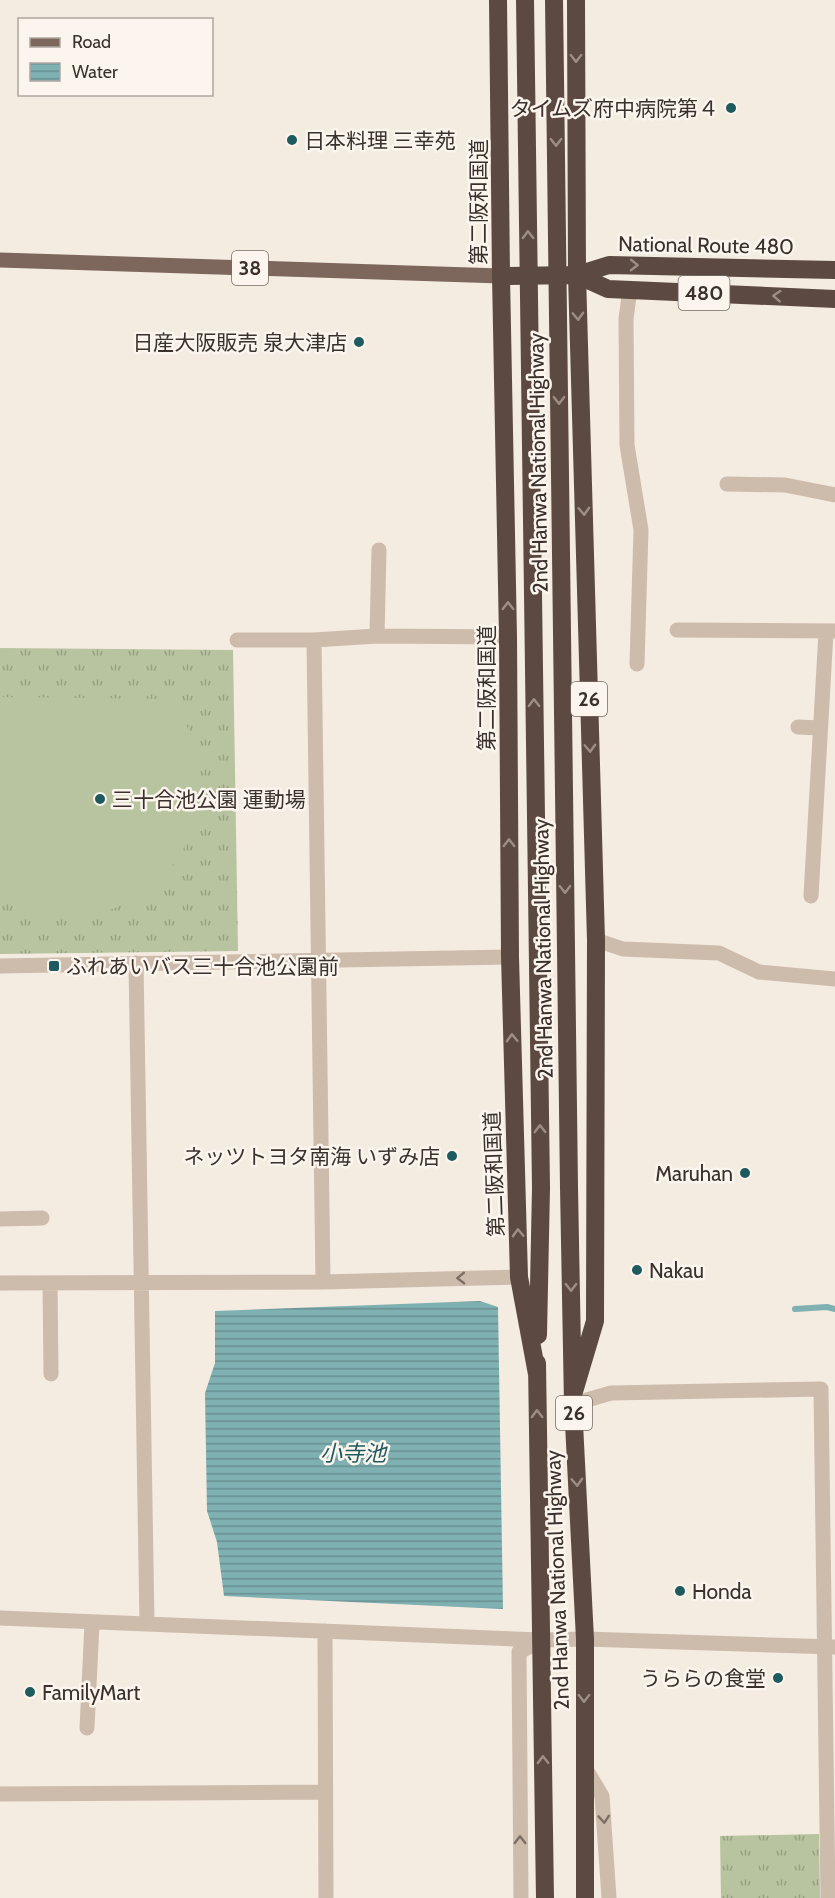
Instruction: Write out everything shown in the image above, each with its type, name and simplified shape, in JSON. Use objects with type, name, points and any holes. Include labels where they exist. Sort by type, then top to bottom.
[{"type":"highway","name":"第二阪和国道","points":[[498,0],[508,637],[510,957],[519,1277],[537,1374]]},
{"type":"highway","name":"2nd Hanwa National Highway","points":[[525,0],[541,1188],[537,1374],[545,1898]]},
{"type":"highway","name":"2nd Hanwa National Highway","points":[[554,0],[569,1187],[573,1400],[585,1640],[583,1821],[585,1898]]},
{"type":"highway","name":"26","points":[[573,1400],[595,1321],[596,940],[577,274],[576,0]]},
{"type":"highway","name":"National Route 480","points":[[501,276],[577,274],[609,265],[835,270]]},
{"type":"highway","name":"National Route 480","points":[[577,274],[608,289],[835,299]]},
{"type":"main road","name":"38","points":[[0,260],[501,276]]},
{"type":"street","points":[[630,289],[626,319],[627,445],[641,530],[637,664]]},
{"type":"street","points":[[727,484],[785,485],[835,495]]},
{"type":"street","points":[[377,636],[379,550]]},
{"type":"street","points":[[677,630],[830,631],[820,728],[811,896]]},
{"type":"street","points":[[237,640],[314,640],[377,636],[508,637]]},
{"type":"street","points":[[314,640],[323,1282]]},
{"type":"street","points":[[798,727],[820,728]]},
{"type":"street","points":[[596,940],[623,949],[719,953],[759,972],[835,979]]},
{"type":"street","points":[[0,966],[510,957]]},
{"type":"street","points":[[136,963],[147,1624]]},
{"type":"street","points":[[0,1219],[42,1218]]},
{"type":"street","points":[[0,1283],[323,1282],[519,1277]]},
{"type":"street","points":[[50,1283],[51,1374]]},
{"type":"street","points":[[573,1400],[611,1393],[828,1389],[830,1647],[828,1898]]},
{"type":"street","points":[[0,1618],[541,1640],[830,1647]]},
{"type":"street","points":[[87,1728],[92,1623]]},
{"type":"street","points":[[325,1630],[326,1898]]},
{"type":"street","points":[[521,1898],[519,1652],[541,1640]]},
{"type":"street","points":[[584,1766],[602,1796],[609,1898]]},
{"type":"street","points":[[0,1794],[325,1792]]},
{"type":"green space","points":[[0,648],[233,650],[238,951],[0,954]]},
{"type":"green space","name":"三十合池公園 運動場","points":[[2,697],[170,699],[185,722],[196,747],[200,765],[199,805],[188,841],[168,871],[141,894],[109,910],[74,916],[37,913],[0,897],[0,699]]},
{"type":"green space","points":[[819,1834],[820,1898],[721,1898],[720,1836]]},
{"type":"water","name":"小寺池","points":[[480,1301],[498,1307],[503,1609],[224,1596],[217,1542],[207,1511],[205,1393],[215,1363],[215,1311]]},
{"type":"waterway","points":[[795,1309],[827,1307],[835,1309]]},
{"type":"place","name":"タイムズ府中病院第４","points":[[731,108]]},
{"type":"place","name":"日本料理 三幸苑","points":[[292,140]]},
{"type":"place","name":"日産大阪販売 泉大津店","points":[[359,342]]},
{"type":"place","name":"三十合池公園 運動場","points":[[100,799]]},
{"type":"place","name":"ふれあいバス三十合池公園前","points":[[54,966]]},
{"type":"place","name":"ネッツトヨタ南海 いずみ店","points":[[452,1156]]},
{"type":"place","name":"Maruhan","points":[[745,1173]]},
{"type":"place","name":"Nakau","points":[[637,1270]]},
{"type":"place","name":"Honda","points":[[680,1591]]},
{"type":"place","name":"うららの食堂","points":[[778,1678]]},
{"type":"place","name":"FamilyMart","points":[[30,1692]]}]
